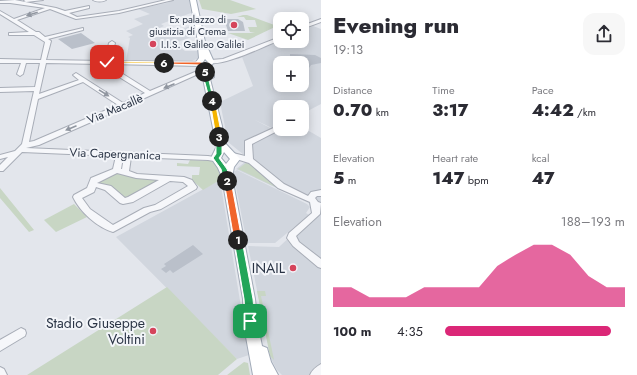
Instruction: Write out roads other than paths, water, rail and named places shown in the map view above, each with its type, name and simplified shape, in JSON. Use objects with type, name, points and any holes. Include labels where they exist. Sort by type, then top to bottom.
[{"type":"main road","points":[[193,0],[205,63],[213,92],[211,96],[249,299],[264,364],[271,375]]},
{"type":"main road","points":[[249,299],[251,326],[260,375]]},
{"type":"street","points":[[0,2],[41,0]]},
{"type":"street","points":[[95,0],[104,0]]},
{"type":"street","points":[[9,1],[50,8],[76,18],[119,12],[171,0]]},
{"type":"street","points":[[64,13],[69,10],[87,7]]},
{"type":"street","points":[[14,20],[50,8]]},
{"type":"street","points":[[0,12],[37,32],[48,40],[36,98],[22,149],[0,169]]},
{"type":"street","points":[[309,25],[321,20]]},
{"type":"street","points":[[46,38],[81,28]]},
{"type":"street","points":[[11,34],[37,32]]},
{"type":"street","name":"Via Macallè","points":[[1,157],[124,106],[150,94],[205,63],[227,62],[273,41]]},
{"type":"street","points":[[112,43],[105,66],[150,94]]},
{"type":"street","points":[[0,61],[205,63]]},
{"type":"street","points":[[20,74],[24,61]]},
{"type":"street","points":[[76,75],[124,106]]},
{"type":"street","points":[[36,98],[84,80]]},
{"type":"street","points":[[0,90],[37,89]]},
{"type":"street","points":[[57,90],[66,96]]},
{"type":"street","points":[[273,130],[248,143],[249,160],[255,163],[275,182],[315,201]]},
{"type":"street","name":"Via Capergnanica","points":[[22,149],[249,160]]},
{"type":"street","points":[[121,171],[124,155]]},
{"type":"street","points":[[1,157],[6,157],[7,163]]},
{"type":"street","points":[[121,171],[136,176],[170,178],[189,182],[193,187],[158,207],[151,208],[114,229],[90,213],[78,201],[77,197],[91,190],[94,180],[121,171]]},
{"type":"street","points":[[93,184],[108,188],[123,201],[130,200],[170,178]]},
{"type":"street","points":[[321,193],[316,193],[316,214],[292,235],[292,238],[296,244],[321,264]]},
{"type":"street","points":[[0,346],[21,333]]},
{"type":"street","points":[[316,375],[321,370]]},
{"type":"place","name":"Ex palazzo di giustizia di Crema","points":[[234,25]]},
{"type":"place","name":"I.I.S. Galileo Galilei","points":[[153,44]]},
{"type":"place","name":"INAIL","points":[[293,268]]},
{"type":"place","name":"Stadio Giuseppe Voltini","points":[[153,331]]}]
